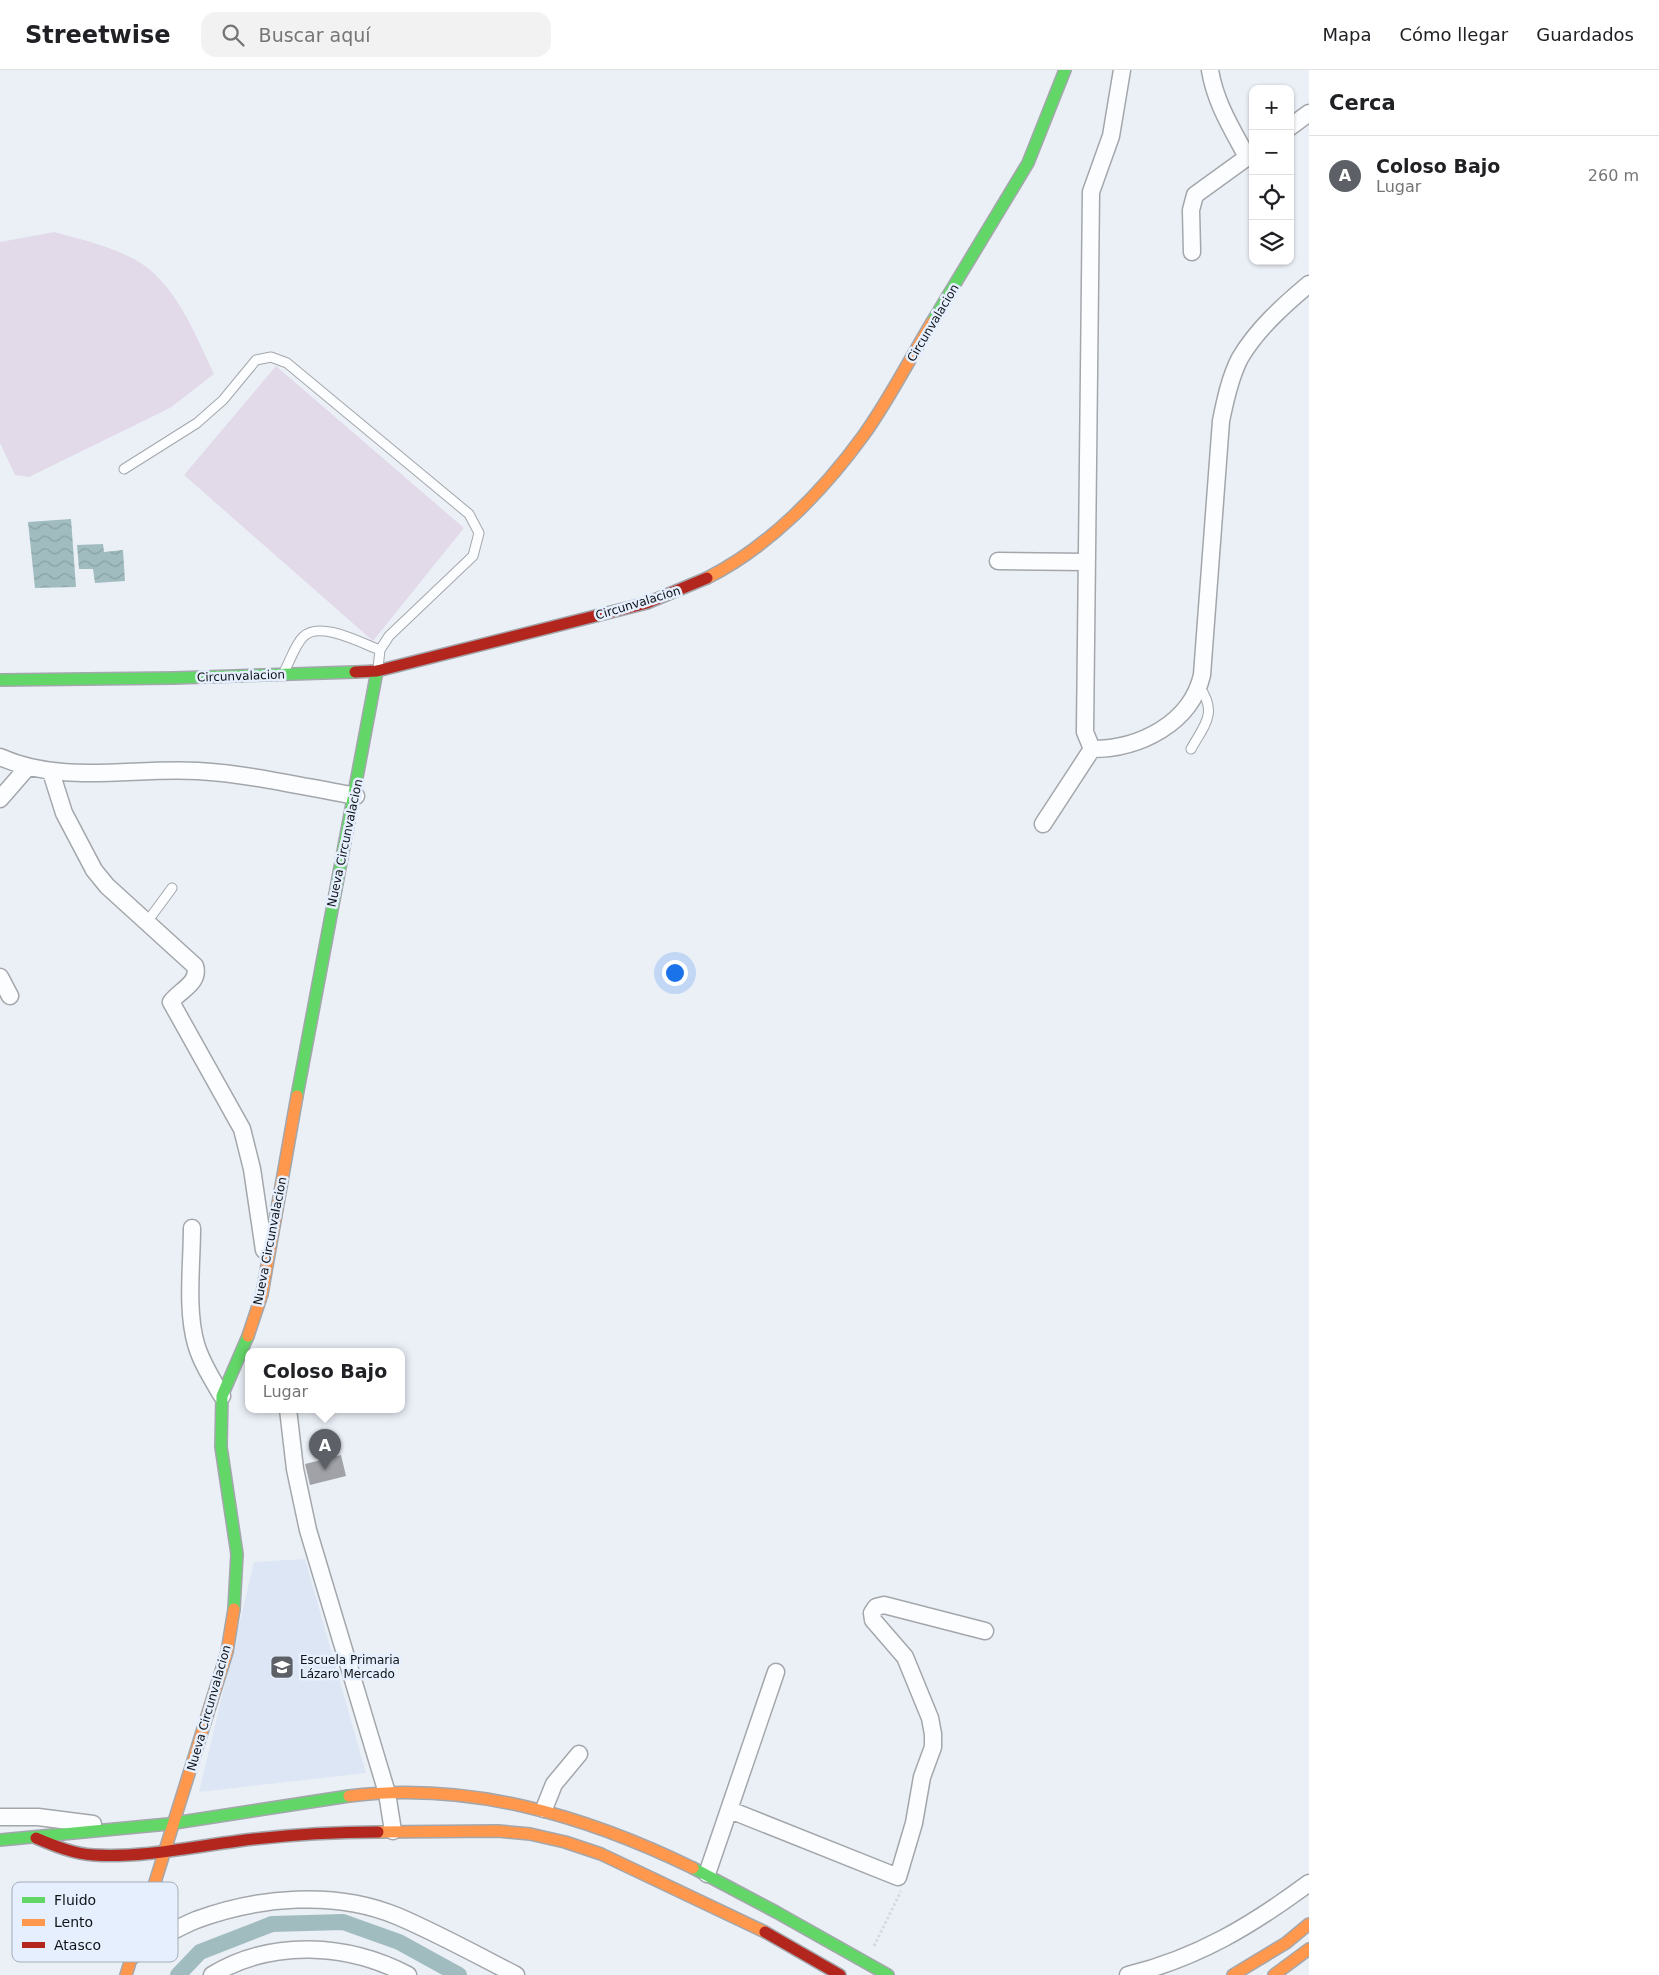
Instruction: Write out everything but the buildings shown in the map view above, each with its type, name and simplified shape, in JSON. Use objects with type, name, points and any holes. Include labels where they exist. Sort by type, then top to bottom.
[{"type":"street","name":"Circunvalacion","points":[[0,680],[377,671],[676,594],[755,549],[795,516],[833,476],[864,435],[945,305],[1028,163],[1065,70]]},
{"type":"street","points":[[1092,749],[1085,732],[1092,192],[1111,136],[1122,70]]},
{"type":"street","points":[[1210,70],[1212,84],[1221,108],[1249,153]]},
{"type":"street","points":[[1294,124],[1309,113]]},
{"type":"street","points":[[1192,252],[1191,210],[1194,195],[1249,156]]},
{"type":"street","points":[[1043,824],[1092,749],[1125,745],[1157,733],[1190,705],[1202,675],[1220,421],[1226,399],[1239,360],[1249,344],[1269,321],[1309,284]]},
{"type":"street","points":[[998,562],[1087,562]]},
{"type":"street","name":"Nueva Circunvalacion","points":[[156,1882],[227,1652],[235,1600],[238,1554],[221,1447],[222,1396],[255,1318],[326,938],[356,796],[377,671]]},
{"type":"street","points":[[0,757],[27,768],[52,772],[198,771],[233,774],[356,796]]},
{"type":"street","points":[[0,799],[27,768]]},
{"type":"street","points":[[52,772],[64,813],[94,870],[106,886],[195,966],[197,972],[193,982],[171,1002],[242,1129],[252,1169],[266,1265]]},
{"type":"street","points":[[0,978],[10,996]]},
{"type":"street","points":[[192,1228],[192,1321],[201,1356],[222,1396]]},
{"type":"street","points":[[288,1413],[295,1469],[308,1530],[387,1793],[393,1831]]},
{"type":"street","points":[[730,1810],[898,1877],[913,1830],[922,1777],[933,1747],[933,1734],[926,1710],[905,1657],[873,1620],[872,1613],[876,1607],[884,1605],[985,1631]]},
{"type":"street","points":[[707,1874],[776,1672]]},
{"type":"street","points":[[544,1809],[554,1784],[579,1754]]},
{"type":"street","points":[[0,1840],[175,1824],[305,1802],[387,1793],[434,1793],[480,1797],[544,1809],[622,1835],[707,1874],[780,1911],[862,1969],[888,1975]]},
{"type":"street","points":[[0,1817],[38,1817],[81,1822],[106,1829]]},
{"type":"street","points":[[34,1837],[80,1854],[94,1856],[166,1852],[312,1834],[393,1831],[498,1831],[530,1834],[565,1842],[601,1854],[732,1915],[792,1946],[840,1975]]},
{"type":"street","points":[[1128,1975],[1186,1956],[1239,1932],[1309,1883]]},
{"type":"street","points":[[178,1929],[218,1914],[276,1902],[311,1899],[368,1907],[396,1916],[516,1975]]},
{"type":"street","points":[[1233,1975],[1286,1943],[1309,1924]]},
{"type":"street","points":[[212,1975],[233,1963],[261,1953],[288,1949],[322,1950],[364,1957],[408,1975]]},
{"type":"street","points":[[1274,1975],[1309,1949]]},
{"type":"street","name":"Nueva Circunvalacion","points":[[126,1975],[131,1962]]},
{"type":"lane","points":[[124,469],[197,423],[223,400],[256,360],[270,357],[287,362],[469,514],[478,534],[473,556],[389,636],[380,650],[377,671]]},
{"type":"lane","points":[[283,674],[302,638],[312,631],[325,630],[380,650]]},
{"type":"lane","points":[[1191,749],[1210,710],[1208,700],[1199,686]]},
{"type":"lane","points":[[147,922],[172,888]]},
{"type":"path","points":[[862,1969],[901,1891],[898,1877]]},
{"type":"shaded area","points":[[54,232],[115,250],[134,259],[148,269],[161,281],[182,310],[214,374],[170,408],[29,477],[15,475],[0,443],[0,242]]},
{"type":"shaded area","points":[[276,366],[464,528],[373,641],[184,475]]},
{"type":"shaded area","name":"Escuela Primaria Lázaro Mercado","points":[[305,1559],[366,1773],[199,1792],[254,1562]]},
{"type":"water","points":[[71,519],[76,587],[35,588],[28,522]]},
{"type":"water","points":[[103,544],[104,552],[123,550],[125,581],[95,583],[93,569],[79,569],[77,545]]},
{"type":"waterway","points":[[178,1975],[200,1952],[272,1924],[343,1922],[399,1942],[459,1975]]},
{"type":"traffic: fast","points":[[932,322],[1028,163],[1065,70]]},
{"type":"traffic: fast","points":[[297,1096],[377,671]]},
{"type":"traffic: fast","points":[[0,680],[174,678],[355,672]]},
{"type":"traffic: fast","points":[[234,1609],[237,1554],[221,1447],[222,1396],[248,1336]]},
{"type":"traffic: fast","points":[[0,1840],[168,1824],[349,1796]]},
{"type":"traffic: fast","points":[[693,1868],[888,1975]]},
{"type":"traffic: slow","points":[[707,578],[730,565],[773,534],[830,477],[863,436],[932,322]]},
{"type":"traffic: slow","points":[[248,1336],[262,1294],[297,1096]]},
{"type":"traffic: slow","points":[[155,1882],[227,1652],[234,1609]]},
{"type":"traffic: slow","points":[[349,1796],[394,1793],[439,1794],[483,1798],[569,1818],[652,1849],[693,1868]]},
{"type":"traffic: slow","points":[[378,1832],[498,1831],[530,1834],[565,1842],[601,1854],[765,1932]]},
{"type":"traffic: slow","points":[[1233,1975],[1286,1943],[1309,1924]]},
{"type":"traffic: slow","points":[[1274,1975],[1309,1949]]},
{"type":"traffic: slow","points":[[126,1975],[130,1962]]},
{"type":"traffic: jam","points":[[355,672],[377,671],[647,603],[707,578]]},
{"type":"traffic: jam","points":[[36,1838],[57,1847],[79,1853],[112,1856],[273,1837],[378,1832]]},
{"type":"traffic: jam","points":[[765,1932],[840,1975]]},
{"type":"place","name":"Coloso Bajo","points":[[325,1470]]},
{"type":"place","name":"Escuela Primaria Lázaro Mercado","points":[[282,1667]]}]
